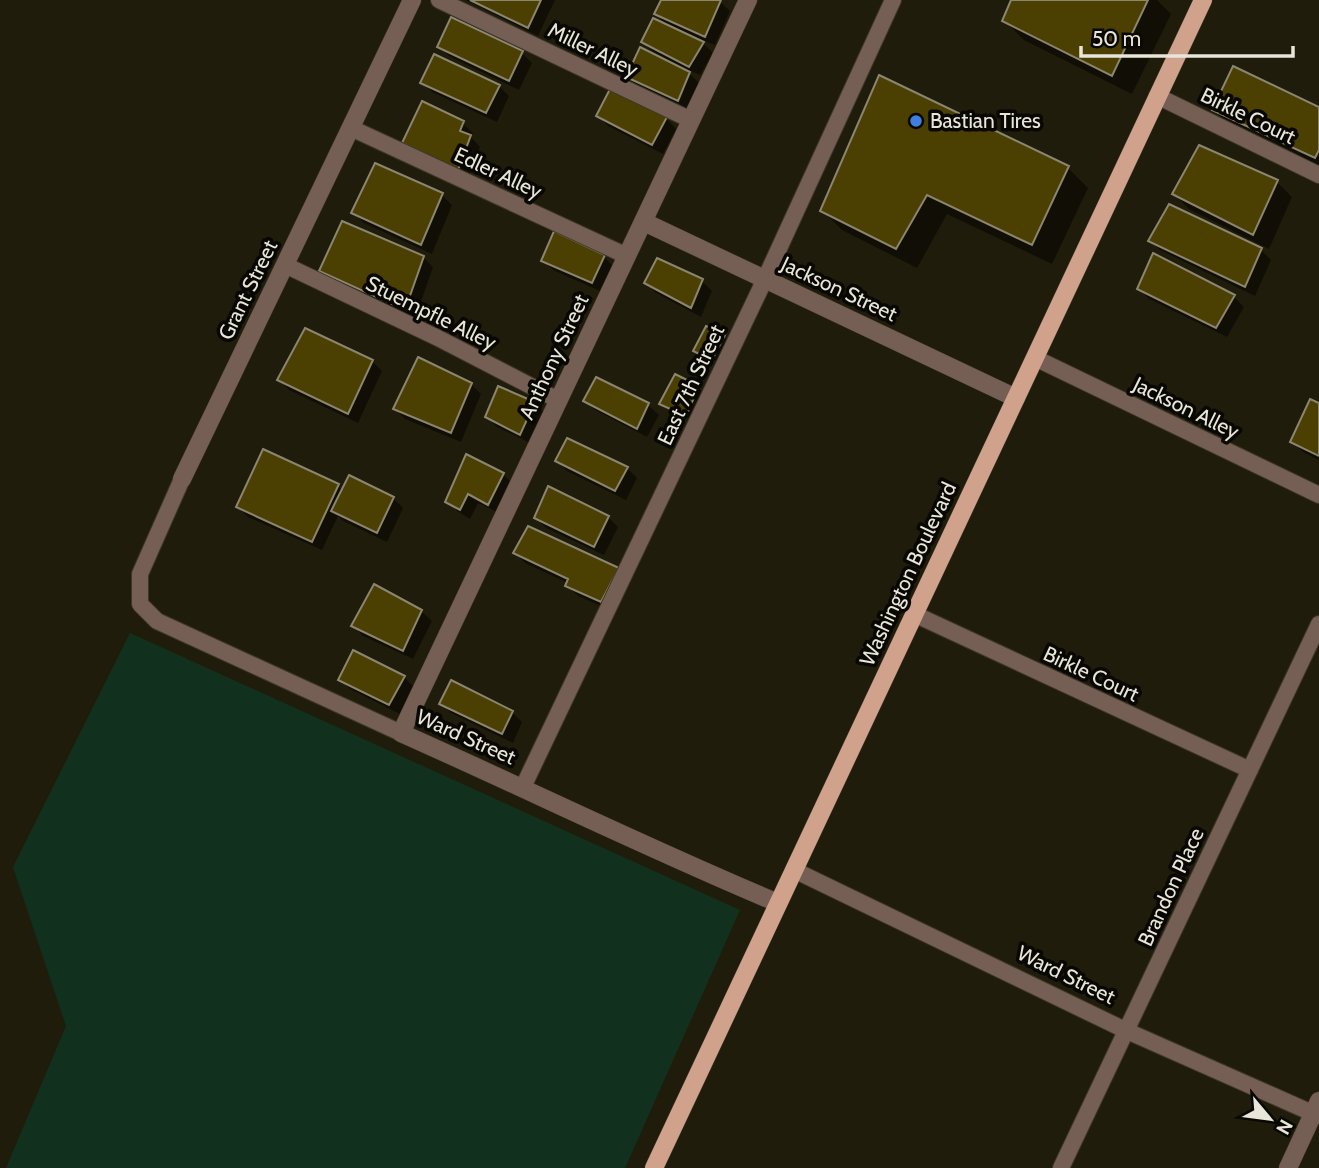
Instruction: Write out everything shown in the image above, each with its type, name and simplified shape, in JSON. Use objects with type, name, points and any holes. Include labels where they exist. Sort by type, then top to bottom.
[{"type":"main road","name":"Washington Boulevard","points":[[654,1168],[1203,0]]},
{"type":"street","name":"Grant Street","points":[[182,479],[412,0]]},
{"type":"street","name":"Anthony Street","points":[[401,733],[748,0]]},
{"type":"street","name":"Jackson Street","points":[[644,222],[1016,398]]},
{"type":"street","name":"Ward Street","points":[[401,733],[686,864],[778,903]]},
{"type":"street","points":[[1287,1168],[1317,1110]]},
{"type":"lane","name":"Miller Alley","points":[[439,0],[691,120]]},
{"type":"lane","name":"East 7th Street","points":[[523,787],[765,279],[893,0]]},
{"type":"lane","name":"Birkle Court","points":[[1157,96],[1319,175]]},
{"type":"lane","name":"Edler Alley","points":[[351,128],[627,256]]},
{"type":"lane","name":"Stuempfle Alley","points":[[285,265],[438,338],[558,400]]},
{"type":"lane","name":"Jackson Alley","points":[[1035,358],[1319,495]]},
{"type":"lane","name":"Grant Street","points":[[140,604],[140,574],[182,479]]},
{"type":"lane","name":"Ward Street","points":[[140,604],[157,621],[401,733]]},
{"type":"lane","name":"Birkle Court","points":[[914,614],[1250,770]]},
{"type":"lane","name":"Brandon Place","points":[[1061,1168],[1319,624]]},
{"type":"lane","name":"Ward Street","points":[[794,870],[1127,1031],[1317,1110]]},
{"type":"green space","points":[[130,633],[740,910],[625,1168],[6,1168],[66,1026],[13,867]]},
{"type":"building","points":[[470,0],[541,0],[528,28]]},
{"type":"building","points":[[661,0],[721,0],[705,37],[654,14]]},
{"type":"building","points":[[1011,0],[1148,0],[1112,76],[1002,21]]},
{"type":"building","points":[[451,17],[523,51],[509,81],[437,47]]},
{"type":"building","points":[[653,18],[704,42],[689,67],[641,42]]},
{"type":"building","points":[[640,47],[690,72],[678,101],[626,77]]},
{"type":"building","points":[[434,54],[500,85],[486,113],[420,83]]},
{"type":"building","points":[[1233,66],[1319,107],[1319,150],[1315,158],[1212,110]]},
{"type":"building","name":"Bastian Tires","points":[[879,75],[1069,166],[1032,245],[927,195],[896,249],[820,211]]},
{"type":"building","points":[[610,89],[667,117],[652,145],[596,116]]},
{"type":"building","points":[[422,101],[464,121],[460,131],[471,135],[458,170],[402,143]]},
{"type":"building","points":[[1199,145],[1278,180],[1253,235],[1172,194]]},
{"type":"building","points":[[375,163],[443,193],[421,245],[351,213]]},
{"type":"building","points":[[1169,204],[1262,248],[1245,287],[1148,241]]},
{"type":"building","points":[[342,221],[424,256],[405,310],[319,271]]},
{"type":"building","points":[[554,231],[605,255],[592,283],[541,261]]},
{"type":"building","points":[[1153,253],[1235,295],[1216,328],[1137,289]]},
{"type":"building","points":[[657,258],[703,279],[691,308],[644,283]]},
{"type":"building","points":[[706,326],[725,335],[712,360],[693,351]]},
{"type":"building","points":[[305,328],[373,360],[348,414],[277,380]]},
{"type":"building","points":[[418,357],[472,383],[451,433],[393,409]]},
{"type":"building","points":[[675,374],[699,386],[686,416],[659,404]]},
{"type":"building","points":[[596,377],[649,403],[637,429],[583,401]]},
{"type":"building","points":[[498,386],[535,402],[520,435],[485,417]]},
{"type":"building","points":[[1310,399],[1319,403],[1319,456],[1290,442]]},
{"type":"building","points":[[567,438],[628,467],[615,491],[555,461]]},
{"type":"building","points":[[263,449],[339,484],[312,542],[236,507]]},
{"type":"building","points":[[466,454],[504,473],[488,505],[468,494],[460,510],[445,502]]},
{"type":"building","points":[[349,475],[394,497],[377,533],[331,511]]},
{"type":"building","points":[[548,486],[609,516],[594,547],[534,518]]},
{"type":"building","points":[[528,526],[619,568],[601,602],[565,586],[568,579],[513,553]]},
{"type":"building","points":[[374,584],[422,610],[403,651],[351,626]]},
{"type":"building","points":[[353,650],[405,676],[389,705],[338,680]]},
{"type":"building","points":[[451,680],[513,711],[502,734],[439,704]]},
{"type":"place","name":"Bastian Tires","points":[[916,121]]}]
